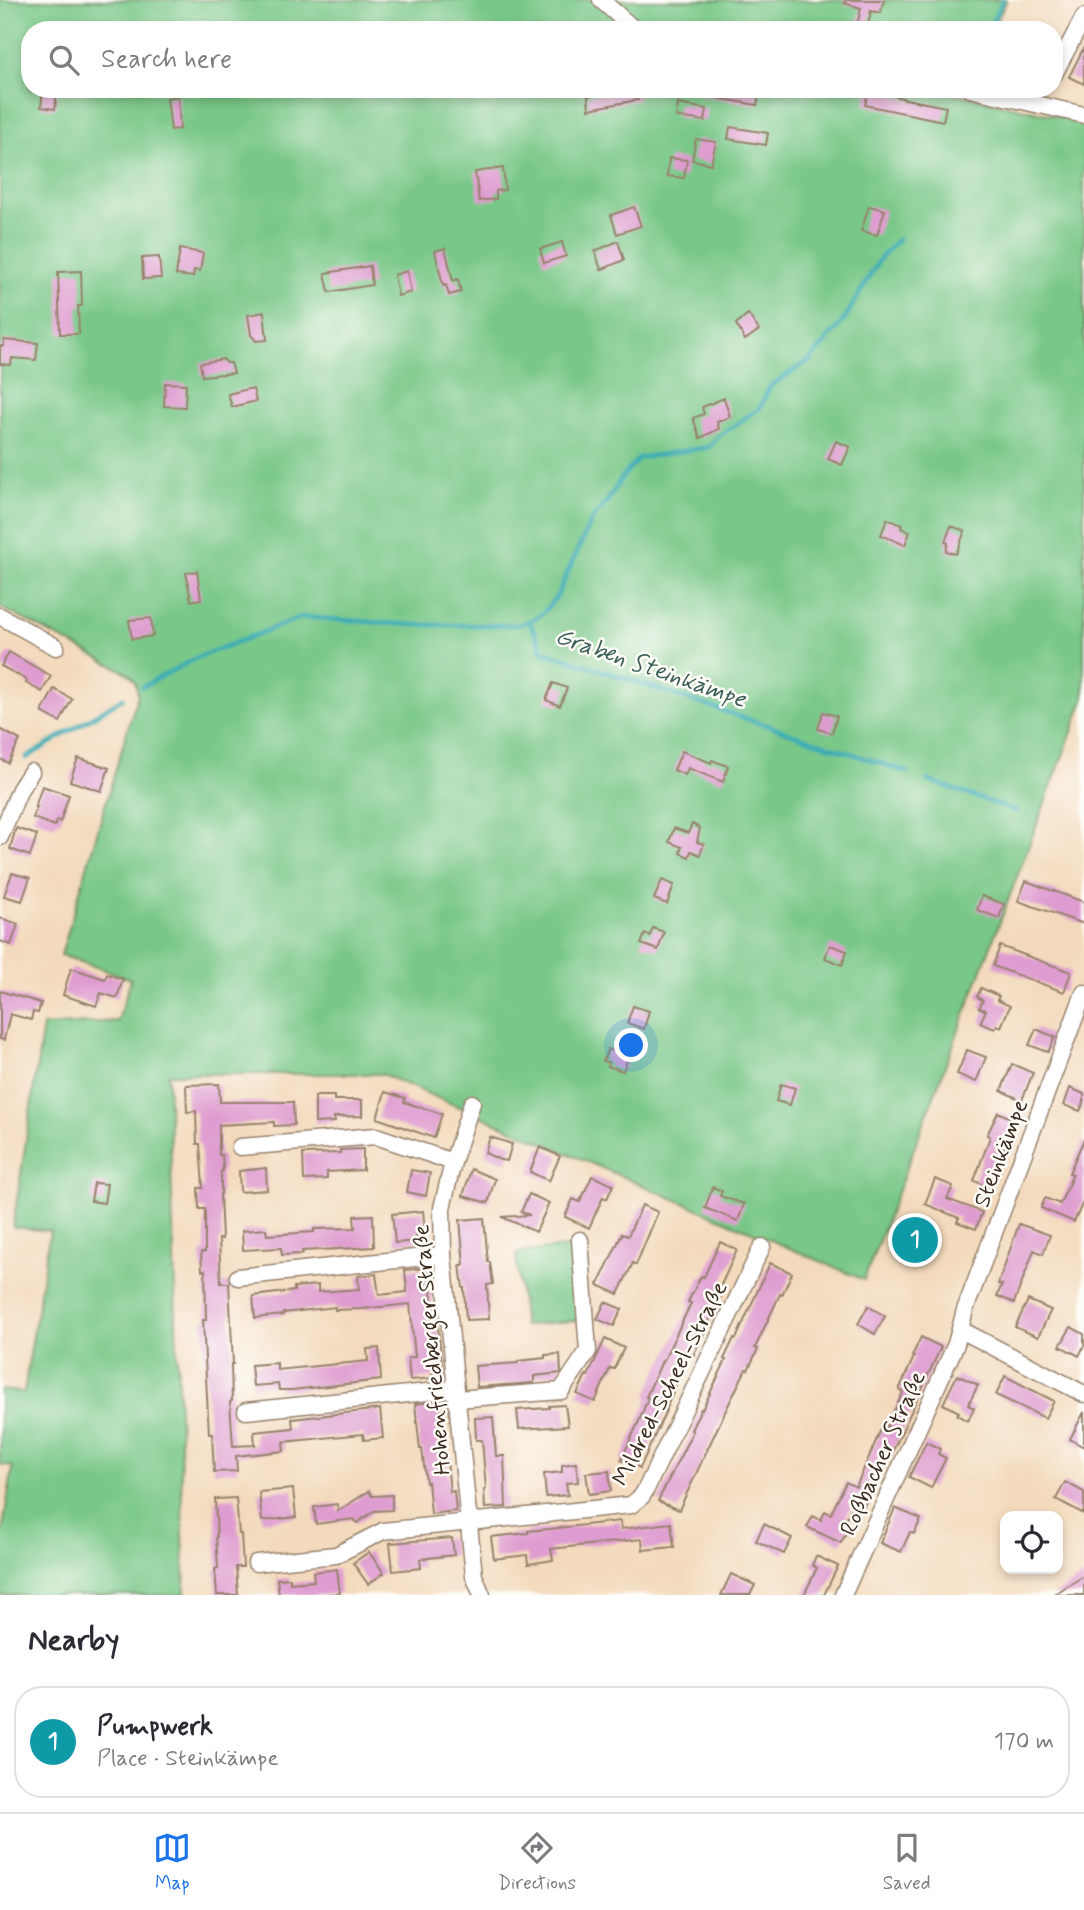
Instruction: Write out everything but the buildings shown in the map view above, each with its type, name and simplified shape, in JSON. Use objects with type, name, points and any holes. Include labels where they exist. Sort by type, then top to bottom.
[{"type":"street","points":[[601,0],[625,21]]},
{"type":"street","points":[[1063,57],[1084,17]]},
{"type":"street","points":[[1047,98],[1084,115]]},
{"type":"street","points":[[0,616],[56,647]]},
{"type":"street","points":[[1,833],[30,772]]},
{"type":"street","name":"Steinkämpe","points":[[961,1330],[965,1310],[1080,1017],[1084,993]]},
{"type":"street","name":"Hohenfriedberger Straße","points":[[472,1103],[442,1208],[443,1255],[474,1576],[482,1595]]},
{"type":"street","points":[[240,1147],[376,1136],[453,1162]]},
{"type":"street","points":[[246,1410],[456,1394],[561,1391],[588,1350],[580,1240]]},
{"type":"street","name":"Mildred-Scheel-Straße","points":[[257,1563],[336,1555],[383,1531],[631,1505],[642,1496],[762,1247]]},
{"type":"street","points":[[238,1277],[443,1255]]},
{"type":"street","points":[[961,1330],[1084,1394]]},
{"type":"street","name":"Roßbacher Straße","points":[[843,1595],[961,1330]]},
{"type":"green space","points":[[0,0],[1007,0],[996,21],[21,21],[21,98],[975,98],[1084,122],[1084,700],[864,1280],[382,1074],[168,1074],[185,1595],[0,1595],[0,1544],[13,1467],[0,1465],[0,1390],[24,1392],[50,1231],[13,1227],[43,1026],[118,1021],[131,979],[61,955],[138,694],[135,681],[129,674],[0,607]]},
{"type":"green space","points":[[573,1246],[580,1320],[524,1326],[516,1253]]},
{"type":"waterway","name":"Graben Steinkämpe","points":[[992,21],[1003,0]]},
{"type":"waterway","name":"Graben Steinkämpe","points":[[898,239],[879,260],[844,320],[810,360],[770,386],[760,408],[719,436],[709,447],[639,458],[592,519],[557,596],[542,614],[529,621],[543,651],[907,772]]},
{"type":"waterway","points":[[142,687],[196,658],[302,617],[413,625],[518,625],[529,621]]},
{"type":"waterway","points":[[26,758],[123,698]]},
{"type":"waterway","name":"Graben Steinkämpe","points":[[927,780],[1016,811]]},
{"type":"place","name":"Pumpwerk","points":[[915,1240]]}]
